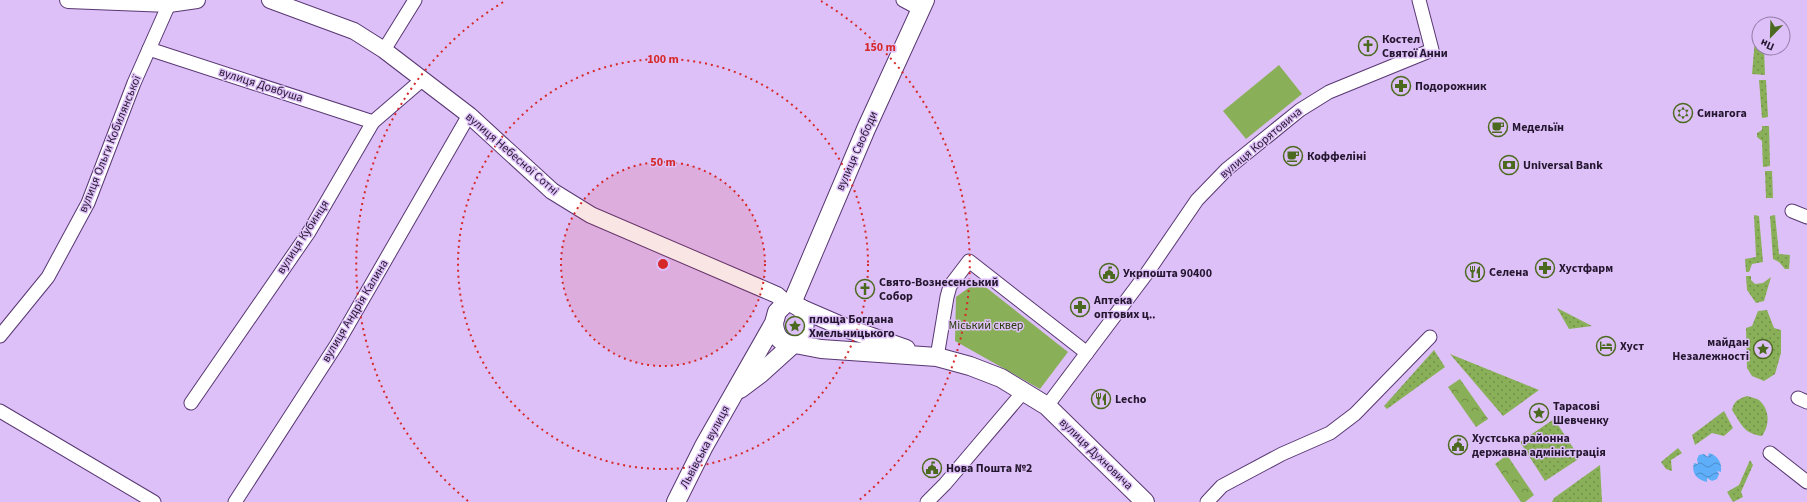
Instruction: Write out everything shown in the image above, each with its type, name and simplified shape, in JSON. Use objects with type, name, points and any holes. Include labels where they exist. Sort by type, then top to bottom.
[{"type":"main road","name":"вулиця Свободи","points":[[793,305],[866,129],[923,5]]},
{"type":"main road","points":[[793,305],[806,326],[801,336],[793,345]]},
{"type":"main road","points":[[932,357],[821,349],[793,345],[782,342],[776,337],[774,323],[777,312],[793,305],[846,328],[932,357],[970,366],[1001,378],[1046,406]]},
{"type":"main road","name":"Львівська вулиця","points":[[676,502],[704,446],[774,323]]},
{"type":"main road","name":"Львівська вулиця","points":[[735,393],[760,374],[793,345]]},
{"type":"main road","name":"вулиця Духновича","points":[[1046,406],[1145,502]]},
{"type":"street","points":[[68,0],[169,4],[197,0]]},
{"type":"street","name":"вулиця Небесної Сотні","points":[[270,0],[354,31],[384,50],[469,115],[552,191],[591,215],[777,295],[793,305]]},
{"type":"street","points":[[384,50],[415,0]]},
{"type":"street","points":[[903,0],[923,5]]},
{"type":"street","name":"вулиця Корятовича","points":[[1046,406],[1147,273],[1197,200],[1232,165],[1300,110],[1329,92],[1432,50],[1419,0]]},
{"type":"street","name":"вулиця Ольги Кобилянської","points":[[0,336],[48,277],[88,203],[134,83],[169,4]]},
{"type":"street","name":"вулиця Довбуша","points":[[149,49],[373,122]]},
{"type":"street","name":"вулиця Кубинця","points":[[191,403],[309,232],[373,122],[423,79]]},
{"type":"street","name":"вулиця Андрія Калина","points":[[235,502],[337,344],[469,115]]},
{"type":"street","points":[[1792,211],[1807,217]]},
{"type":"street","points":[[932,357],[950,286],[969,261],[1087,353]]},
{"type":"street","points":[[1207,502],[1222,486],[1282,454],[1330,433],[1356,414],[1430,337]]},
{"type":"street","points":[[927,502],[1024,391]]},
{"type":"street","points":[[0,411],[154,502]]},
{"type":"street","points":[[1770,453],[1807,482]]},
{"type":"green space","points":[[1754,56],[1764,56],[1765,75],[1752,74]]},
{"type":"green space","points":[[1279,65],[1302,94],[1246,139],[1223,111]]},
{"type":"green space","points":[[1759,80],[1766,80],[1768,117],[1762,118]]},
{"type":"green space","points":[[1762,126],[1769,126],[1770,166],[1763,167],[1762,141],[1757,137],[1757,133],[1762,130]]},
{"type":"green space","points":[[1765,171],[1772,171],[1773,198],[1766,198]]},
{"type":"green space","points":[[1754,215],[1759,216],[1763,262],[1752,264],[1749,272],[1746,272],[1745,259],[1756,257]]},
{"type":"green space","points":[[1775,215],[1779,254],[1790,255],[1789,269],[1785,269],[1779,262],[1773,259],[1770,216]]},
{"type":"green space","points":[[1746,276],[1751,276],[1751,280],[1755,284],[1763,283],[1771,277],[1764,301],[1756,303],[1747,290]]},
{"type":"green space","name":"Міський сквер","points":[[978,281],[1068,352],[1040,389],[955,341],[956,297]]},
{"type":"green space","points":[[1557,308],[1592,326],[1569,329]]},
{"type":"green space","points":[[1767,310],[1774,328],[1781,330],[1781,353],[1775,374],[1764,381],[1752,376],[1747,368],[1746,328],[1752,326],[1758,311]]},
{"type":"green space","points":[[1434,350],[1445,367],[1387,409],[1384,406]]},
{"type":"green space","points":[[1450,354],[1539,390],[1503,416]]},
{"type":"green space","points":[[1460,379],[1488,419],[1476,427],[1448,387]]},
{"type":"green space","points":[[1747,396],[1759,400],[1763,404],[1767,413],[1768,418],[1765,432],[1762,436],[1751,433],[1744,428],[1732,410],[1737,401]]},
{"type":"green space","points":[[1724,411],[1733,428],[1724,436],[1712,433],[1695,445],[1692,435]]},
{"type":"green space","points":[[1554,419],[1580,458],[1545,481],[1520,442]]},
{"type":"green space","points":[[1678,448],[1682,453],[1671,460],[1672,471],[1666,469],[1661,462]]},
{"type":"green space","points":[[1507,455],[1534,495],[1525,502],[1521,502],[1495,464]]},
{"type":"green space","points":[[1750,460],[1753,465],[1741,492],[1743,497],[1733,502],[1727,492],[1739,485]]},
{"type":"green space","points":[[1600,465],[1602,502],[1552,502],[1554,498]]},
{"type":"water","points":[[1709,453],[1719,460],[1721,472],[1717,471],[1719,474],[1717,479],[1712,481],[1707,478],[1707,482],[1700,480],[1696,476],[1693,467],[1694,463],[1698,464],[1697,459],[1699,455],[1704,454],[1708,457]]},
{"type":"place","name":"Костел Святої Анни","points":[[1368,46]]},
{"type":"place","name":"Подорожник","points":[[1401,86]]},
{"type":"place","name":"Синагога","points":[[1683,113]]},
{"type":"place","name":"Медельїн","points":[[1498,127]]},
{"type":"place","name":"Коффеліні","points":[[1293,156]]},
{"type":"place","name":"Universal Bank","points":[[1509,165]]},
{"type":"place","name":"Хустфарм","points":[[1545,268]]},
{"type":"place","name":"Селена","points":[[1475,272]]},
{"type":"place","name":"Укрпошта 90400","points":[[1109,273]]},
{"type":"place","name":"Свято-Вознесенський Собор","points":[[865,289]]},
{"type":"place","name":"Аптека оптових ц‥","points":[[1080,307]]},
{"type":"place","name":"площа Богдана Хмельницького","points":[[795,326]]},
{"type":"place","name":"Хуст","points":[[1606,346]]},
{"type":"place","name":"майдан Незалежності","points":[[1763,349]]},
{"type":"place","name":"Lecho","points":[[1101,399]]},
{"type":"place","name":"Тарасові Шевченку","points":[[1539,413]]},
{"type":"place","name":"Хустська районна державна адміністрація","points":[[1458,445]]},
{"type":"place","name":"Нова Пошта №2","points":[[932,468]]}]
